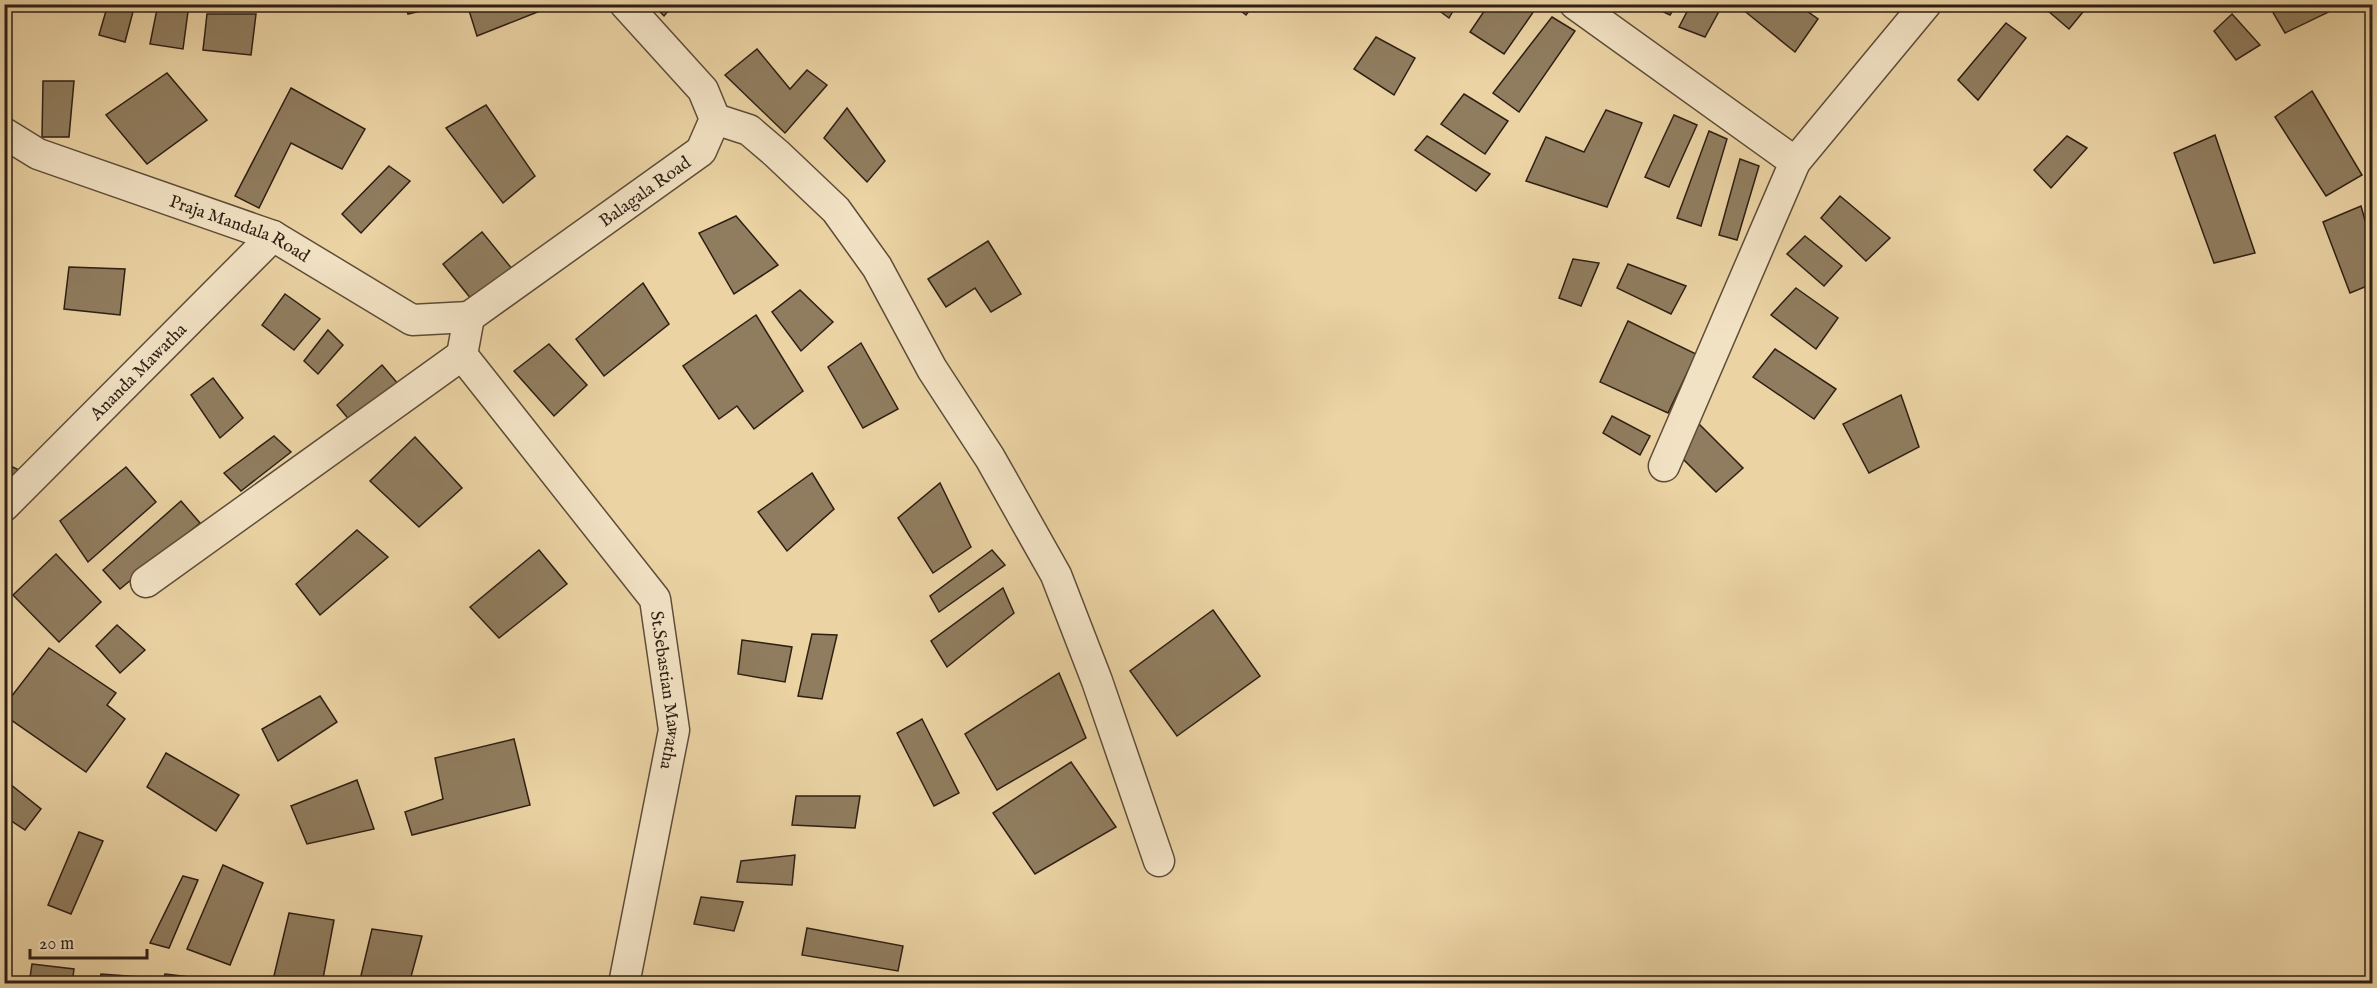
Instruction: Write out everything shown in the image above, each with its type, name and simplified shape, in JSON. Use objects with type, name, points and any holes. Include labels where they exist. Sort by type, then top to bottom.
[{"type":"street","points":[[624,4],[703,90],[715,119],[749,130],[777,154],[836,210],[878,267],[932,369],[990,458],[1056,575],[1159,861]]},
{"type":"street","points":[[1575,4],[1795,162]]},
{"type":"street","points":[[1664,466],[1795,162],[1926,4]]},
{"type":"street","name":"Balagala Road","points":[[469,317],[701,151],[715,119]]},
{"type":"street","name":"Praja Mandala Road","points":[[4,133],[38,154],[273,236],[412,320],[469,317]]},
{"type":"street","name":"Ananda Mawatha","points":[[4,506],[273,236]]},
{"type":"street","points":[[146,582],[462,355],[469,317]]},
{"type":"street","name":"St.Sebastian Mawatha","points":[[462,355],[655,599],[674,730],[624,984]]},
{"type":"building","points":[[108,4],[135,4],[125,42],[99,35]]},
{"type":"building","points":[[158,4],[189,4],[183,49],[150,44]]},
{"type":"building","points":[[405,4],[436,4],[437,7],[408,14]]},
{"type":"building","points":[[467,4],[543,4],[545,9],[477,36]]},
{"type":"building","points":[[652,4],[674,4],[664,16]]},
{"type":"building","points":[[1232,4],[1254,4],[1246,15]]},
{"type":"building","points":[[1430,4],[1457,4],[1449,18]]},
{"type":"building","points":[[1489,4],[1525,4],[1534,11],[1504,54],[1470,32]]},
{"type":"building","points":[[1647,4],[1677,4],[1670,15]]},
{"type":"building","points":[[1691,4],[1723,4],[1705,37],[1679,27]]},
{"type":"building","points":[[1746,4],[1797,4],[1818,19],[1795,52],[1742,9]]},
{"type":"building","points":[[2040,4],[2084,4],[2087,7],[2069,29]]},
{"type":"building","points":[[2268,4],[2337,4],[2339,7],[2285,33]]},
{"type":"building","points":[[207,14],[256,14],[251,55],[203,50]]},
{"type":"building","points":[[2232,14],[2260,45],[2236,60],[2214,31]]},
{"type":"building","points":[[1552,17],[1575,31],[1519,112],[1493,93]]},
{"type":"building","points":[[2006,23],[2026,38],[1978,100],[1958,80]]},
{"type":"building","points":[[1376,37],[1415,58],[1394,95],[1354,69]]},
{"type":"building","points":[[757,49],[790,89],[807,70],[827,85],[785,133],[725,75]]},
{"type":"building","points":[[167,73],[207,120],[147,164],[106,115]]},
{"type":"building","points":[[43,81],[74,81],[69,137],[42,137]]},
{"type":"building","points":[[291,88],[365,129],[342,169],[291,143],[259,208],[235,196]]},
{"type":"building","points":[[2312,91],[2362,175],[2326,196],[2275,117]]},
{"type":"building","points":[[1464,94],[1508,121],[1485,154],[1441,124]]},
{"type":"building","points":[[486,105],[535,176],[503,203],[446,128]]},
{"type":"building","points":[[847,108],[885,161],[867,182],[824,138]]},
{"type":"building","points":[[1606,110],[1642,123],[1607,207],[1526,181],[1546,137],[1584,152]]},
{"type":"building","points":[[1674,115],[1697,125],[1669,187],[1645,177]]},
{"type":"building","points":[[1709,131],[1727,139],[1701,226],[1677,218]]},
{"type":"building","points":[[2215,135],[2255,253],[2214,263],[2174,153]]},
{"type":"building","points":[[1427,136],[1490,174],[1476,191],[1415,150]]},
{"type":"building","points":[[2067,136],[2087,148],[2051,188],[2034,170]]},
{"type":"building","points":[[1740,159],[1759,166],[1737,240],[1719,235]]},
{"type":"building","points":[[389,166],[410,181],[361,233],[342,214]]},
{"type":"building","points":[[1840,196],[1890,238],[1866,261],[1821,218]]},
{"type":"building","points":[[2361,206],[2372,245],[2372,284],[2350,293],[2323,222]]},
{"type":"building","points":[[736,216],[778,265],[734,294],[699,233]]},
{"type":"building","points":[[482,232],[513,270],[472,300],[443,264]]},
{"type":"building","points":[[1805,236],[1842,266],[1824,286],[1787,254]]},
{"type":"building","points":[[988,241],[1021,294],[991,312],[975,288],[946,307],[928,279]]},
{"type":"building","points":[[1573,259],[1599,263],[1581,306],[1559,298]]},
{"type":"building","points":[[1628,264],[1686,286],[1671,314],[1617,288]]},
{"type":"building","points":[[69,267],[125,269],[120,315],[64,309]]},
{"type":"building","points":[[643,283],[669,324],[604,376],[576,339]]},
{"type":"building","points":[[1796,288],[1838,318],[1816,349],[1771,315]]},
{"type":"building","points":[[800,290],[833,322],[801,351],[772,312]]},
{"type":"building","points":[[285,294],[320,319],[294,350],[262,325]]},
{"type":"building","points":[[756,315],[803,391],[754,429],[737,406],[719,419],[683,366]]},
{"type":"building","points":[[1628,321],[1696,354],[1668,413],[1600,382]]},
{"type":"building","points":[[328,330],[343,345],[318,374],[304,361]]},
{"type":"building","points":[[861,343],[898,409],[863,428],[828,367]]},
{"type":"building","points":[[549,344],[587,385],[554,416],[514,371]]},
{"type":"building","points":[[1775,349],[1836,389],[1814,419],[1753,377]]},
{"type":"building","points":[[382,365],[400,386],[351,422],[337,405]]},
{"type":"building","points":[[213,378],[243,418],[220,438],[191,395]]},
{"type":"building","points":[[1901,395],[1919,447],[1869,473],[1843,424]]},
{"type":"building","points":[[1612,416],[1650,436],[1640,455],[1603,433]]},
{"type":"building","points":[[1695,420],[1743,468],[1716,492],[1681,457]]},
{"type":"building","points":[[274,436],[291,452],[241,491],[224,473]]},
{"type":"building","points":[[415,437],[462,488],[419,527],[370,481]]},
{"type":"building","points":[[4,463],[19,470],[4,488]]},
{"type":"building","points":[[126,467],[156,502],[88,562],[60,521]]},
{"type":"building","points":[[812,473],[834,509],[787,551],[758,512]]},
{"type":"building","points":[[940,483],[971,547],[933,573],[898,518]]},
{"type":"building","points":[[181,501],[200,523],[120,589],[103,570]]},
{"type":"building","points":[[357,530],[388,557],[320,615],[296,584]]},
{"type":"building","points":[[539,550],[567,584],[499,638],[470,607]]},
{"type":"building","points":[[992,550],[1005,565],[939,612],[930,596]]},
{"type":"building","points":[[56,554],[101,602],[59,642],[13,595]]},
{"type":"building","points":[[1003,588],[1014,613],[947,667],[931,641]]},
{"type":"building","points":[[1213,610],[1260,676],[1177,736],[1130,671]]},
{"type":"building","points":[[117,625],[145,650],[120,673],[96,646]]},
{"type":"building","points":[[812,634],[837,635],[822,699],[798,696]]},
{"type":"building","points":[[742,640],[792,647],[785,682],[738,674]]},
{"type":"building","points":[[49,648],[116,693],[107,705],[125,719],[86,772],[4,715],[4,706]]},
{"type":"building","points":[[1059,673],[1086,738],[997,790],[965,734]]},
{"type":"building","points":[[320,696],[337,722],[278,761],[262,729]]},
{"type":"building","points":[[922,719],[959,793],[934,806],[897,733]]},
{"type":"building","points":[[514,739],[530,805],[412,835],[405,812],[443,799],[435,758]]},
{"type":"building","points":[[166,753],[239,795],[216,831],[147,787]]},
{"type":"building","points":[[1071,762],[1116,827],[1035,874],[993,813]]},
{"type":"building","points":[[5,780],[41,809],[25,830],[4,816]]},
{"type":"building","points":[[357,780],[374,829],[307,844],[291,806]]},
{"type":"building","points":[[796,796],[860,796],[855,828],[792,825]]},
{"type":"building","points":[[79,832],[103,841],[71,914],[48,905]]},
{"type":"building","points":[[795,855],[792,885],[737,882],[741,861]]},
{"type":"building","points":[[223,865],[263,883],[230,965],[187,949]]},
{"type":"building","points":[[183,876],[198,880],[169,948],[150,943]]},
{"type":"building","points":[[701,897],[743,902],[734,931],[694,924]]},
{"type":"building","points":[[289,913],[334,920],[322,984],[288,984],[273,980]]},
{"type":"building","points":[[807,928],[903,946],[898,971],[802,955]]},
{"type":"building","points":[[372,929],[422,936],[409,984],[359,984]]},
{"type":"building","points":[[32,964],[74,969],[72,984],[29,984]]},
{"type":"building","points":[[101,974],[140,977],[139,984],[99,984]]},
{"type":"building","points":[[165,974],[198,978],[196,984],[162,984]]}]
